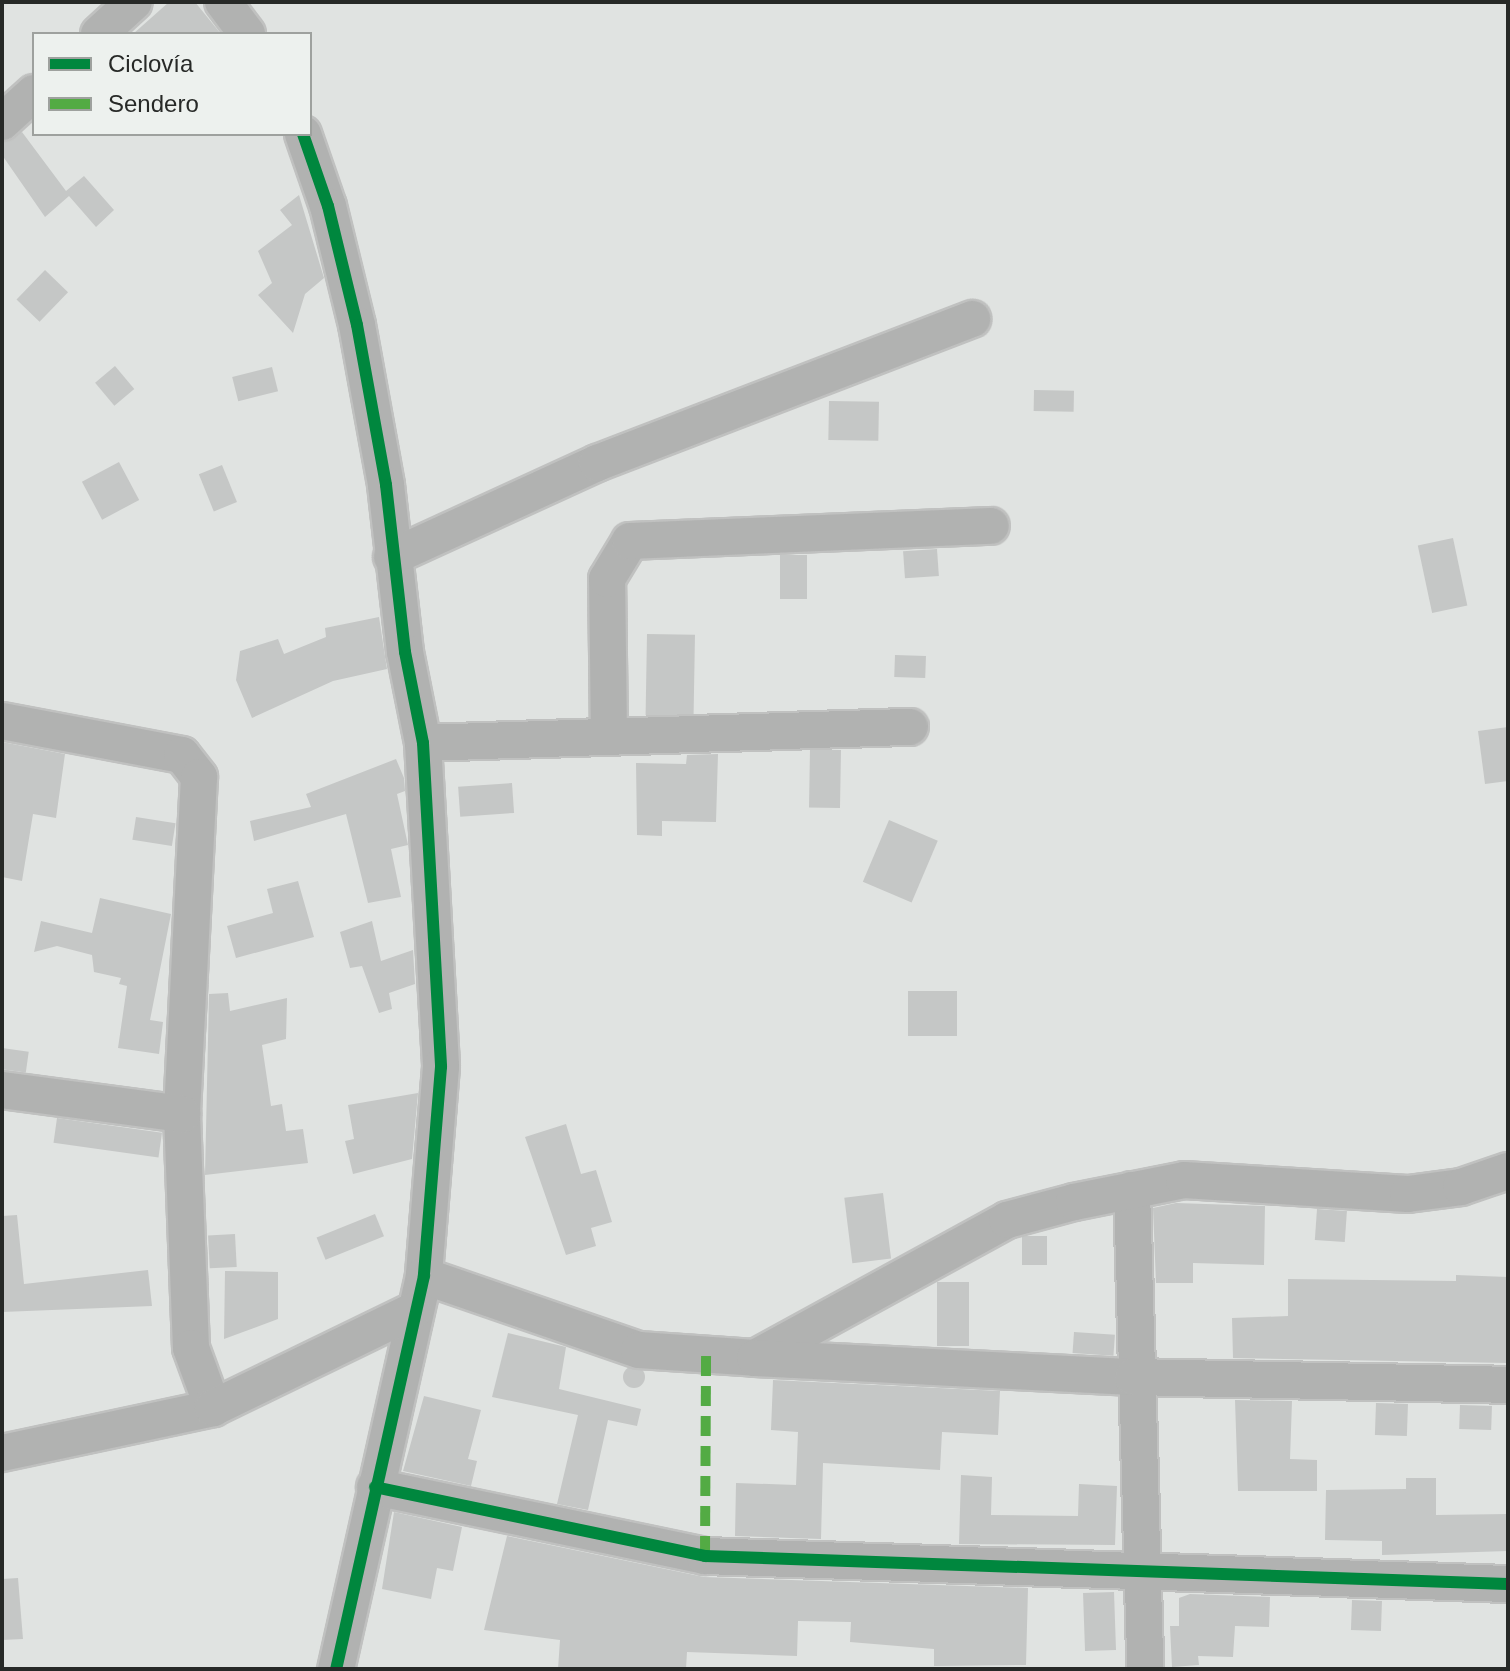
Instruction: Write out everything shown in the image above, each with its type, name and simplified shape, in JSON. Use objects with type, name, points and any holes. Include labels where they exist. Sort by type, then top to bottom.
[{"type":"street","points":[[101,32],[134,2]]},
{"type":"street","points":[[223,2],[246,32]]},
{"type":"street","points":[[2,122],[32,95]]},
{"type":"street","points":[[304,136],[328,206],[357,325],[423,743],[441,1067],[424,1276],[413,1311],[336,1669]]},
{"type":"street","points":[[392,557],[597,463],[972,319]]},
{"type":"street","points":[[609,737],[607,579],[630,541],[991,526]]},
{"type":"street","points":[[2,721],[182,755],[199,777],[182,1114],[191,1348],[213,1408]]},
{"type":"street","points":[[423,743],[910,727]]},
{"type":"street","points":[[2,1090],[182,1114]]},
{"type":"street","points":[[755,1358],[1007,1220],[1184,1180],[1408,1194],[1461,1187],[1508,1171]]},
{"type":"street","points":[[1132,1190],[1133,1377],[1145,1575],[1145,1669]]},
{"type":"street","points":[[424,1276],[639,1350],[1133,1377],[1508,1385]]},
{"type":"street","points":[[2,1453],[213,1408],[413,1311]]},
{"type":"street","points":[[375,1487],[705,1556],[1145,1575],[1508,1584]]},
{"type":"building","points":[[169,2],[195,2],[219,32],[135,32]]},
{"type":"building","points":[[22,132],[66,191],[84,176],[114,210],[96,227],[69,196],[45,217],[2,155],[2,142]]},
{"type":"building","points":[[299,195],[324,278],[305,294],[293,333],[258,295],[272,283],[258,251],[292,225],[280,210]]},
{"type":"building","points":[[45,270],[68,292],[40,322],[17,299]]},
{"type":"building","points":[[115,366],[134,389],[114,406],[95,383]]},
{"type":"building","points":[[272,367],[278,391],[238,401],[232,377]]},
{"type":"building","points":[[1034,390],[1074,391],[1074,412],[1034,411]]},
{"type":"building","points":[[829,401],[879,402],[878,441],[828,440]]},
{"type":"building","points":[[119,462],[139,500],[102,520],[82,482]]},
{"type":"building","points":[[222,465],[237,502],[214,511],[199,474]]},
{"type":"building","points":[[1453,538],[1467,605],[1432,613],[1418,545]]},
{"type":"building","points":[[937,549],[939,576],[905,578],[903,551]]},
{"type":"building","points":[[780,555],[807,555],[807,599],[780,599]]},
{"type":"building","points":[[379,617],[387,669],[333,681],[252,718],[236,680],[240,651],[278,639],[284,654],[326,637],[325,628]]},
{"type":"building","points":[[647,634],[695,635],[694,716],[646,715]]},
{"type":"building","points":[[895,655],[926,656],[925,678],[894,677]]},
{"type":"building","points":[[1508,727],[1508,781],[1485,784],[1478,731]]},
{"type":"building","points":[[2,742],[65,754],[56,818],[33,814],[22,881],[2,877]]},
{"type":"building","points":[[810,749],[841,750],[840,808],[809,807]]},
{"type":"building","points":[[718,754],[716,822],[662,821],[662,836],[637,835],[636,763],[686,764],[687,755]]},
{"type":"building","points":[[396,759],[404,778],[405,791],[397,794],[408,845],[391,849],[401,897],[368,903],[346,814],[254,841],[250,821],[311,807],[306,794]]},
{"type":"building","points":[[512,783],[514,813],[460,817],[458,787]]},
{"type":"building","points":[[136,817],[176,823],[172,846],[132,840]]},
{"type":"building","points":[[889,820],[938,841],[912,902],[863,882]]},
{"type":"building","points":[[298,881],[314,937],[236,958],[227,926],[273,913],[267,889]]},
{"type":"building","points":[[100,898],[171,914],[150,1020],[163,1022],[159,1054],[118,1048],[127,986],[119,984],[121,978],[94,972],[92,955],[57,946],[34,952],[41,921],[92,933]]},
{"type":"building","points":[[372,921],[381,961],[413,950],[415,984],[389,993],[392,1009],[379,1013],[362,966],[350,968],[340,932]]},
{"type":"building","points":[[908,991],[957,991],[957,1036],[908,1036]]},
{"type":"building","points":[[228,993],[230,1011],[287,998],[286,1039],[262,1045],[271,1106],[282,1104],[286,1131],[303,1129],[308,1163],[205,1175],[209,994]]},
{"type":"building","points":[[2,1048],[29,1052],[26,1073],[2,1069]]},
{"type":"building","points":[[418,1093],[412,1159],[353,1174],[345,1141],[354,1139],[348,1105]]},
{"type":"building","points":[[57,1118],[162,1133],[158,1158],[54,1143]]},
{"type":"building","points":[[566,1124],[581,1174],[596,1170],[612,1222],[591,1228],[596,1246],[566,1255],[525,1137]]},
{"type":"building","points":[[883,1193],[891,1259],[852,1263],[844,1198]]},
{"type":"building","points":[[1176,1203],[1265,1206],[1264,1265],[1193,1263],[1193,1283],[1156,1283],[1153,1208]]},
{"type":"building","points":[[1317,1209],[1347,1211],[1345,1242],[1315,1240]]},
{"type":"building","points":[[375,1214],[384,1236],[326,1260],[317,1238]]},
{"type":"building","points":[[17,1215],[24,1284],[148,1270],[152,1306],[2,1312],[2,1216]]},
{"type":"building","points":[[235,1234],[237,1267],[210,1268],[208,1235]]},
{"type":"building","points":[[1022,1236],[1047,1236],[1047,1265],[1022,1265]]},
{"type":"building","points":[[225,1271],[278,1272],[278,1319],[224,1339]]},
{"type":"building","points":[[1456,1275],[1508,1277],[1508,1363],[1233,1358],[1232,1318],[1288,1316],[1288,1279],[1456,1281]]},
{"type":"building","points":[[937,1282],[969,1282],[969,1346],[937,1346]]},
{"type":"building","points":[[1074,1332],[1115,1335],[1113,1356],[1073,1353]]},
{"type":"building","points":[[508,1333],[566,1347],[559,1389],[641,1409],[637,1426],[608,1420],[588,1510],[557,1504],[578,1415],[492,1397]]},
{"type":"building","points":[[634,1366],[642,1369],[645,1377],[642,1385],[634,1388],[626,1385],[623,1377],[626,1369]]},
{"type":"building","points":[[773,1380],[1000,1391],[998,1435],[942,1432],[940,1470],[823,1463],[821,1539],[735,1536],[736,1483],[796,1485],[798,1432],[771,1430]]},
{"type":"building","points":[[424,1396],[481,1410],[468,1459],[477,1461],[471,1486],[403,1471]]},
{"type":"building","points":[[1235,1400],[1292,1401],[1290,1459],[1317,1460],[1317,1491],[1238,1491]]},
{"type":"building","points":[[1376,1403],[1408,1404],[1407,1436],[1375,1435]]},
{"type":"building","points":[[1460,1405],[1492,1406],[1491,1430],[1459,1429]]},
{"type":"building","points":[[961,1475],[992,1477],[991,1515],[1078,1516],[1079,1484],[1117,1486],[1115,1545],[959,1544]]},
{"type":"building","points":[[1406,1478],[1436,1478],[1436,1515],[1508,1514],[1508,1551],[1382,1555],[1382,1541],[1325,1540],[1326,1490],[1406,1489]]},
{"type":"building","points":[[394,1512],[462,1527],[453,1571],[437,1568],[431,1599],[382,1589]]},
{"type":"building","points":[[507,1536],[704,1577],[1028,1588],[1026,1665],[934,1666],[934,1649],[850,1642],[851,1622],[798,1621],[797,1656],[687,1652],[686,1669],[558,1669],[560,1640],[484,1630]]},
{"type":"building","points":[[18,1578],[23,1639],[2,1640],[2,1579]]},
{"type":"building","points":[[1114,1592],[1116,1650],[1085,1651],[1083,1593]]},
{"type":"building","points":[[1190,1594],[1270,1597],[1269,1627],[1235,1626],[1233,1657],[1198,1656],[1199,1665],[1172,1667],[1170,1626],[1179,1626],[1179,1598]]},
{"type":"building","points":[[1352,1600],[1382,1601],[1381,1631],[1351,1630]]},
{"type":"marked path","points":[[705,1556],[706,1355]]},
{"type":"cycle path","points":[[304,136],[328,206],[357,325],[386,485],[405,652],[423,743],[441,1067],[424,1276],[336,1669]]},
{"type":"cycle path","points":[[375,1487],[705,1556],[1508,1584]]}]
